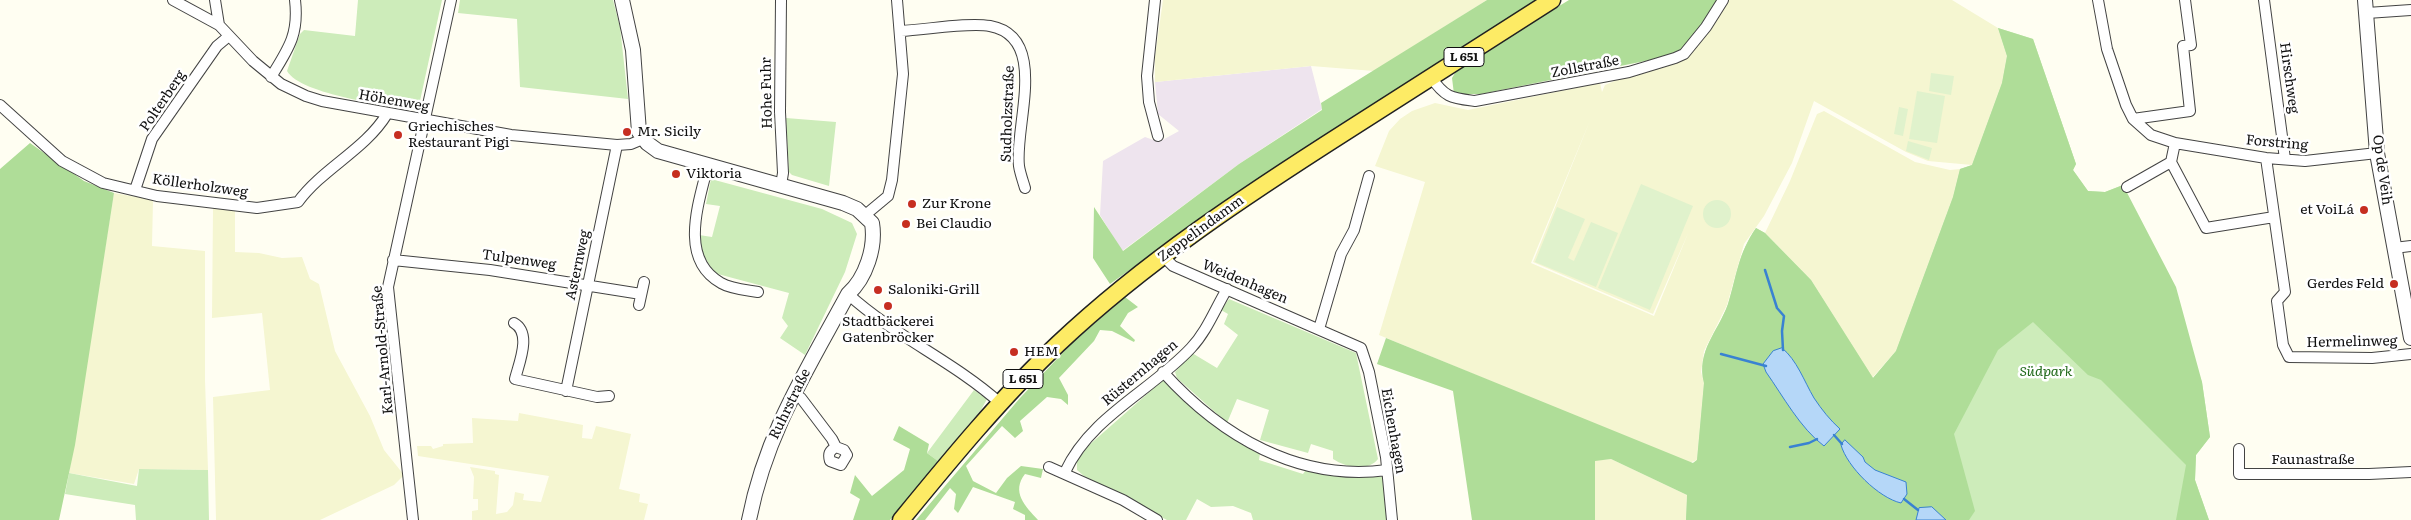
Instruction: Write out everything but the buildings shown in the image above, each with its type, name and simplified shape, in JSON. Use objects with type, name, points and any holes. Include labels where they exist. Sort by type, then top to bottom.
[{"type":"main road","name":"Zeppelindamm","points":[[901,520],[1000,403],[1059,343],[1105,303],[1164,256],[1246,197],[1552,0]]},
{"type":"street","name":"Höhenweg","points":[[172,0],[219,25],[253,61],[271,76],[306,96],[386,114],[515,135],[617,145],[631,144],[643,139]]},
{"type":"street","points":[[215,0],[219,25]]},
{"type":"street","points":[[271,76],[288,50],[296,29],[295,0]]},
{"type":"street","name":"Karl-Arnold-Straße","points":[[414,520],[388,286],[451,0]]},
{"type":"street","points":[[622,0],[632,49],[638,119],[643,139],[658,151],[843,203],[857,209],[864,216],[888,196],[892,180],[903,74],[897,0]]},
{"type":"street","name":"Hohe Fuhr","points":[[781,0],[780,104],[783,173],[781,185]]},
{"type":"street","points":[[1155,0],[1147,76],[1149,102],[1158,136]]},
{"type":"street","name":"Zollstraße","points":[[1431,77],[1442,93],[1454,98],[1475,101],[1629,72],[1684,54],[1723,0]]},
{"type":"street","name":"Forstring","points":[[2098,0],[2107,49],[2126,105],[2133,119],[2151,135],[2175,143],[2285,160],[2322,160],[2377,153]]},
{"type":"street","points":[[2133,119],[2190,111],[2183,46],[2191,45],[2186,0]]},
{"type":"street","name":"Hirschweg","points":[[2264,0],[2285,160]]},
{"type":"street","points":[[2366,7],[2411,10]]},
{"type":"street","name":"Op de Veih","points":[[2366,7],[2377,153],[2411,338]]},
{"type":"street","name":"Sudholzstraße","points":[[901,31],[990,26],[1007,34],[1019,46],[1025,70],[1019,166],[1026,188]]},
{"type":"street","name":"Polterberg","points":[[135,190],[152,139],[217,46],[229,36]]},
{"type":"street","name":"Köllerholzweg","points":[[0,105],[51,153],[74,170],[103,183],[157,196],[257,208],[295,204],[320,178],[376,131],[386,114]]},
{"type":"street","points":[[2175,143],[2171,162],[2206,228],[2274,217]]},
{"type":"street","name":"Asternweg","points":[[566,391],[617,145]]},
{"type":"street","name":"Hermelinweg","points":[[2266,158],[2285,292],[2277,301],[2283,345],[2289,357],[2372,358],[2411,354]]},
{"type":"street","points":[[2127,188],[2171,162]]},
{"type":"street","points":[[708,165],[694,230],[698,255],[706,269],[721,284],[758,292]]},
{"type":"street","points":[[1319,328],[1342,254],[1354,230],[1369,176]]},
{"type":"street","name":"Ruhrstraße","points":[[749,520],[764,460],[793,393],[848,294],[856,286],[872,246],[872,224],[864,216]]},
{"type":"street","points":[[2394,248],[2411,246]]},
{"type":"street","name":"Weidenhagen","points":[[1164,256],[1173,266],[1319,328],[1361,348]]},
{"type":"street","name":"Tulpenweg","points":[[393,260],[490,270],[588,284],[641,294]]},
{"type":"street","points":[[639,305],[644,282]]},
{"type":"street","name":"Rüsternhagen","points":[[1065,472],[1074,455],[1090,435],[1114,412],[1191,348],[1200,337],[1227,289]]},
{"type":"street","points":[[848,294],[872,316],[976,383],[1000,403]]},
{"type":"street","points":[[514,323],[521,327],[524,335],[515,379],[597,397],[608,396]]},
{"type":"street","name":"Eichenhagen","points":[[1361,348],[1369,372],[1387,470],[1392,520]]},
{"type":"street","points":[[1163,372],[1212,419],[1255,446],[1315,466],[1345,471],[1387,470]]},
{"type":"street","points":[[793,393],[802,400],[836,447]]},
{"type":"street","name":"Faunastraße","points":[[2239,450],[2239,474],[2369,474],[2411,472]]},
{"type":"street","points":[[1049,467],[1065,472],[1122,500],[1157,520]]},
{"type":"shaded area","points":[[1311,66],[1322,109],[1239,164],[1122,251],[1100,215],[1103,161],[1145,137],[1159,142],[1179,131],[1158,114],[1155,82]]},
{"type":"green space","points":[[358,0],[442,0],[418,110],[327,93],[310,87],[287,71],[300,34],[304,30],[355,36]]},
{"type":"green space","points":[[460,0],[613,0],[620,27],[628,99],[520,87],[517,19],[458,13]]},
{"type":"green space","points":[[1163,0],[1487,0],[1374,71],[1311,66],[1155,82],[1155,57]]},
{"type":"green space","points":[[1487,0],[1537,0],[1250,184],[1110,284],[1093,258],[1094,207],[1123,251],[1239,164],[1322,110],[1321,103]]},
{"type":"green space","points":[[1569,0],[1719,0],[1686,48],[1665,57],[1481,94],[1454,94],[1452,78],[1458,68]]},
{"type":"green space","points":[[1726,0],[1952,0],[1998,28],[2007,56],[2002,83],[1972,165],[1928,161],[1906,152],[1814,101],[1792,163],[1764,216],[1744,244],[1727,305],[1704,351],[1701,372],[1704,383],[1697,460],[1689,463],[1379,335],[1425,182],[1375,166],[1389,131],[1400,119],[1412,111],[1435,103],[1468,110],[1600,83],[1602,92],[1605,85],[1693,48]],"holes":[[[1591,118],[1533,262],[1653,314],[1689,231],[1654,316],[1531,263]]]},
{"type":"green space","name":"Südpark","points":[[1998,28],[2033,39],[2076,164],[2073,170],[2088,191],[2105,192],[2123,185],[2202,382],[2210,437],[2196,455],[2195,480],[2209,520],[1686,520],[1689,463],[1697,460],[1705,351],[1724,314],[1745,247],[1756,228],[1765,233],[1811,280],[1873,378],[1896,351],[1953,197],[1960,169],[1972,165],[2002,83],[2007,56]]},
{"type":"green space","name":"Südpark","points":[[1998,28],[2033,39],[2076,164],[2073,170],[2088,191],[2105,192],[2123,185],[2176,287],[2202,382],[2210,437],[2196,455],[2195,480],[2209,520],[2176,520],[2186,465],[2101,380],[2088,375],[2033,322],[1998,350],[1954,434],[1975,511],[1969,520],[1686,520],[1687,495],[1611,459],[1595,461],[1595,520],[1472,520],[1453,391],[1377,364],[1386,338],[1693,463],[1697,460],[1705,351],[1724,314],[1745,247],[1756,228],[1765,233],[1811,280],[1873,378],[1896,351],[1953,197],[1960,169],[1972,165],[2002,83],[2007,56]]},
{"type":"green space","points":[[1931,73],[1954,76],[1951,95],[1929,91]]},
{"type":"green space","points":[[1917,91],[1945,96],[1937,143],[1909,139]]},
{"type":"green space","points":[[1899,107],[1908,109],[1903,136],[1894,134]]},
{"type":"green space","points":[[1824,111],[1915,162],[1950,170],[1960,169],[1953,197],[1896,351],[1872,378],[1811,280],[1765,233],[1790,181],[1817,114]]},
{"type":"green space","points":[[786,118],[836,122],[829,186],[792,175],[789,172]]},
{"type":"green space","points":[[1908,141],[1932,148],[1929,160],[1906,151]]},
{"type":"green space","points":[[30,143],[84,181],[114,193],[75,445],[59,520],[0,520],[0,169]]},
{"type":"green space","points":[[711,179],[822,209],[852,223],[857,234],[845,272],[805,355],[780,338],[788,326],[782,318],[789,293],[714,273],[703,254],[699,235],[712,237],[720,206],[706,204]]},
{"type":"green space","points":[[1641,184],[1693,206],[1650,310],[1598,288]]},
{"type":"green space","points":[[114,193],[153,200],[152,246],[205,251],[205,380],[208,470],[139,469],[134,484],[69,473]]},
{"type":"green space","points":[[1717,200],[1727,204],[1731,214],[1727,224],[1717,228],[1707,224],[1703,214],[1707,204]]},
{"type":"green space","points":[[1557,207],[1585,219],[1568,258],[1574,261],[1591,222],[1618,233],[1596,287],[1535,262]]},
{"type":"green space","points":[[213,208],[235,210],[235,252],[259,253],[282,258],[302,257],[310,279],[319,284],[335,351],[370,416],[384,450],[404,475],[394,485],[320,520],[216,520],[213,397],[270,390],[262,313],[212,318]]},
{"type":"green space","points":[[1125,297],[1138,307],[1128,313],[1120,326],[1135,340],[1134,342],[1112,331],[1100,330],[1094,341],[1059,378],[1068,395],[1068,405],[1061,399],[1047,397],[1020,421],[1023,431],[1015,438],[1002,426],[966,466],[973,481],[996,493],[1007,478],[1021,466],[1043,469],[1041,478],[1025,474],[1019,487],[1021,499],[1038,520],[1025,520],[1025,515],[1013,509],[1015,502],[973,487],[958,513],[954,509],[956,494],[950,488],[925,520],[916,520],[1020,398],[1072,343]]},
{"type":"green space","points":[[1229,299],[1356,353],[1378,459],[1374,463],[1363,467],[1350,466],[1333,459],[1333,451],[1311,444],[1308,453],[1260,440],[1269,410],[1237,399],[1227,423],[1177,378],[1175,372],[1192,353],[1217,368],[1238,335],[1224,324],[1228,314],[1221,310]]},
{"type":"green space","points":[[1163,380],[1211,422],[1260,453],[1259,460],[1303,474],[1307,468],[1339,475],[1383,477],[1388,520],[1253,520],[1251,513],[1233,506],[1211,507],[1197,499],[1186,520],[1167,520],[1084,476],[1077,470],[1077,461],[1088,446]]},
{"type":"green space","points":[[974,390],[987,399],[981,410],[938,461],[927,453]]},
{"type":"green space","points":[[519,413],[583,425],[582,438],[592,439],[596,426],[631,434],[619,489],[640,494],[639,502],[648,504],[644,520],[472,520],[472,511],[478,510],[478,499],[473,499],[474,477],[470,467],[495,471],[495,474],[499,475],[496,514],[507,512],[513,505],[515,492],[524,494],[523,500],[541,502],[549,476],[418,456],[417,446],[431,446],[433,449],[443,446],[443,444],[473,443],[472,418],[518,421]]},
{"type":"green space","points":[[899,426],[929,444],[927,453],[938,461],[890,520],[853,520],[860,499],[850,493],[855,475],[872,496],[904,470],[910,449],[893,440]]},
{"type":"green space","points":[[1611,459],[1687,495],[1686,520],[1595,520],[1595,460]]},
{"type":"green space","points":[[139,469],[208,470],[209,520],[136,520],[135,505],[65,494],[69,473],[137,486]]},
{"type":"water","points":[[1782,348],[1796,365],[1820,407],[1840,429],[1824,446],[1807,430],[1766,372],[1763,364],[1773,351]]},
{"type":"water","points":[[1845,440],[1875,470],[1906,482],[1907,494],[1901,503],[1883,495],[1857,472],[1844,454],[1841,445]]},
{"type":"water","points":[[1932,507],[1946,520],[1916,520],[1919,508]]},
{"type":"waterway","points":[[1765,270],[1777,308],[1784,316],[1782,331],[1783,350]]},
{"type":"waterway","points":[[1721,354],[1766,366]]},
{"type":"waterway","points":[[1834,435],[1842,444]]},
{"type":"waterway","points":[[1790,447],[1809,443],[1817,439]]},
{"type":"waterway","points":[[1904,499],[1918,510]]},
{"type":"place","name":"Mr. Sicily","points":[[627,132]]},
{"type":"place","name":"Griechisches Restaurant Pigi","points":[[398,135]]},
{"type":"place","name":"Viktoria","points":[[676,174]]},
{"type":"place","name":"Zur Krone","points":[[912,204]]},
{"type":"place","name":"et VoiLá","points":[[2364,210]]},
{"type":"place","name":"Bei Claudio","points":[[906,224]]},
{"type":"place","name":"Gerdes Feld","points":[[2394,284]]},
{"type":"place","name":"Saloniki-Grill","points":[[878,290]]},
{"type":"place","name":"Stadtbäckerei Gatenbröcker","points":[[888,306]]},
{"type":"place","name":"HEM","points":[[1014,352]]}]
